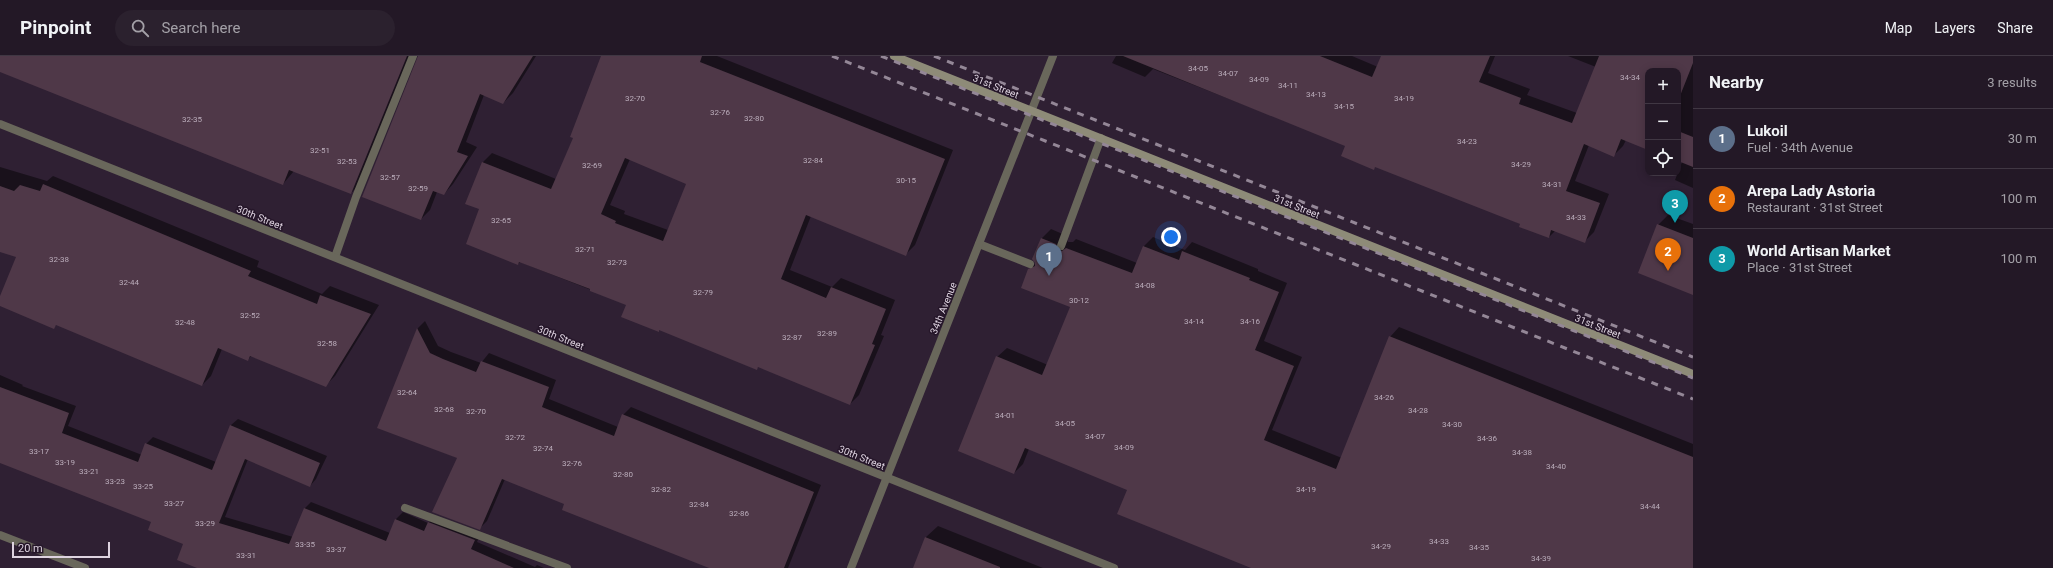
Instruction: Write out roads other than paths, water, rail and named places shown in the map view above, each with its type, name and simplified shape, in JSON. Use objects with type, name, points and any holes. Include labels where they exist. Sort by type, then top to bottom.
[{"type":"main road","name":"31st Street","points":[[894,56],[1693,374]]},
{"type":"street","points":[[335,257],[356,197],[413,56]]},
{"type":"street","name":"34th Avenue","points":[[851,568],[1053,56]]},
{"type":"street","name":"30th Street","points":[[0,124],[1114,568]]},
{"type":"street","points":[[1061,246],[1101,138]]},
{"type":"street","points":[[979,244],[1030,264]]},
{"type":"street","points":[[405,508],[566,568]]},
{"type":"street","points":[[0,535],[85,568]]},
{"type":"railway","points":[[832,56],[1693,399]]},
{"type":"railway","points":[[881,56],[1693,378]]},
{"type":"railway","points":[[934,56],[1693,357]]},
{"type":"place","name":"World Artisan Market","points":[[1675,223]]},
{"type":"place","name":"Arepa Lady Astoria","points":[[1668,271]]},
{"type":"place","name":"Lukoil","points":[[1049,276]]}]
